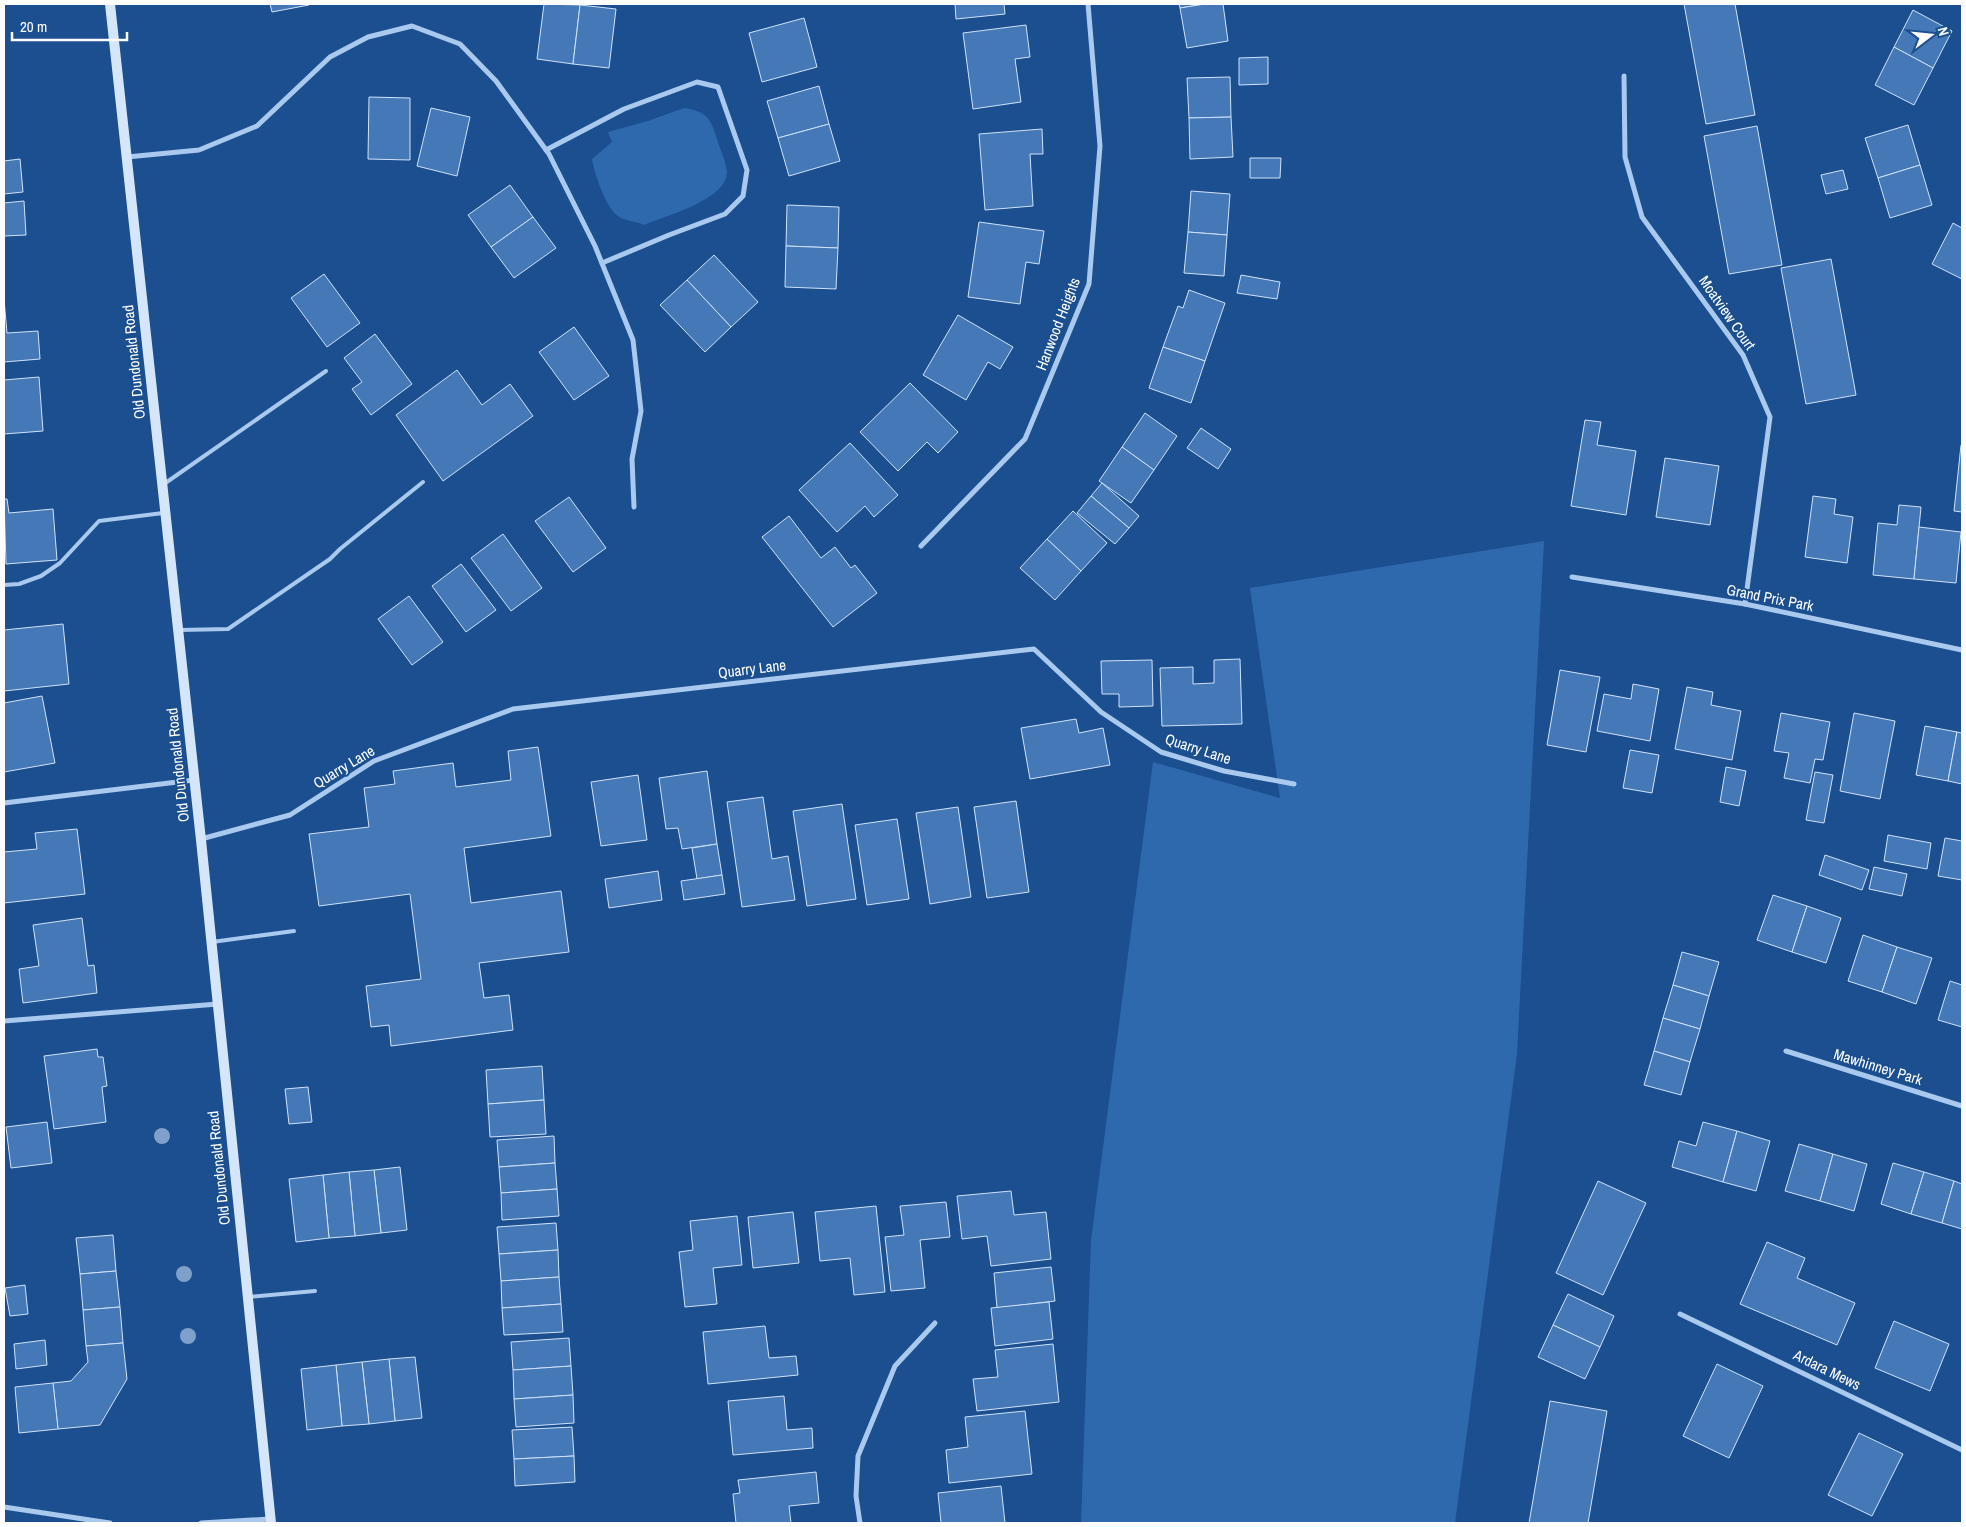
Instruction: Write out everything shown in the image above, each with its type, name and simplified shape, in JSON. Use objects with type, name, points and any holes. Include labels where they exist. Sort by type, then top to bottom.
[{"type":"street","name":"Old Dundonald Road","points":[[110,4],[201,840],[271,1521]]},
{"type":"street","name":"Hanwood Heights","points":[[921,546],[1025,440],[1089,284],[1100,146],[1088,4]]},
{"type":"street","points":[[127,157],[200,150],[257,126],[330,57],[368,37],[412,26],[460,44],[496,81],[546,150],[602,264],[633,340],[641,411],[632,459],[634,507]]},
{"type":"street","name":"Moatview Court","points":[[1624,76],[1625,157],[1642,217],[1743,355],[1770,418],[1745,604]]},
{"type":"street","points":[[546,150],[624,109],[697,82],[718,87],[747,170],[743,196],[726,214],[669,235],[602,264]]},
{"type":"street","name":"Grand Prix Park","points":[[1572,577],[1745,604],[1962,650]]},
{"type":"street","name":"Quarry Lane","points":[[201,840],[290,815],[374,761],[514,709],[1034,649],[1101,712],[1161,752],[1224,771],[1294,784]]},
{"type":"street","points":[[4,803],[194,780]]},
{"type":"street","points":[[4,1021],[218,1004]]},
{"type":"street","name":"Mawhinney Park","points":[[1786,1051],[1962,1106]]},
{"type":"street","name":"Ardara Mews","points":[[1680,1314],[1962,1450]]},
{"type":"street","points":[[860,1523],[856,1496],[858,1456],[895,1366],[935,1323]]},
{"type":"street","points":[[4,1508],[110,1523]]},
{"type":"street","points":[[201,1523],[271,1521]]},
{"type":"lane","points":[[162,485],[326,371]]},
{"type":"lane","points":[[177,630],[228,629],[330,559],[422,482]]},
{"type":"lane","points":[[4,585],[19,584],[41,576],[60,562],[99,521],[166,513]]},
{"type":"lane","points":[[211,942],[294,931]]},
{"type":"lane","points":[[248,1297],[315,1291]]},
{"type":"shaded area","points":[[684,108],[698,111],[710,121],[727,172],[724,182],[717,191],[693,206],[644,225],[621,218],[609,206],[605,198],[595,173],[592,159],[612,142],[608,132],[648,121]]},
{"type":"shaded area","points":[[1544,541],[1517,1054],[1455,1523],[1081,1523],[1091,1240],[1153,762],[1280,798],[1250,588]]},
{"type":"building","points":[[270,4],[309,4],[309,5],[272,12]]},
{"type":"building","points":[[544,4],[580,5],[573,64],[537,59]]},
{"type":"building","points":[[955,4],[1004,4],[1005,14],[956,19]]},
{"type":"building","points":[[1179,4],[1205,4],[1180,8]]},
{"type":"building","points":[[1205,4],[1223,4],[1228,41],[1187,48],[1180,8]]},
{"type":"building","points":[[1684,4],[1735,4],[1755,115],[1706,124]]},
{"type":"building","points":[[580,5],[616,9],[609,68],[573,64]]},
{"type":"building","points":[[1913,10],[1952,31],[1933,68],[1894,47]]},
{"type":"building","points":[[804,18],[817,67],[762,82],[749,33]]},
{"type":"building","points":[[1026,25],[1030,57],[1015,59],[1021,102],[973,109],[963,33]]},
{"type":"building","points":[[1894,47],[1933,68],[1914,105],[1875,85]]},
{"type":"building","points":[[1268,57],[1268,84],[1239,85],[1239,58]]},
{"type":"building","points":[[1230,77],[1231,117],[1189,118],[1187,78]]},
{"type":"building","points":[[819,86],[829,124],[778,138],[767,101]]},
{"type":"building","points":[[369,97],[410,98],[410,160],[368,159]]},
{"type":"building","points":[[431,108],[470,117],[457,176],[417,166]]},
{"type":"building","points":[[1231,117],[1233,157],[1190,159],[1189,118]]},
{"type":"building","points":[[829,124],[840,161],[789,176],[778,138]]},
{"type":"building","points":[[1908,125],[1920,165],[1878,178],[1865,138]]},
{"type":"building","points":[[1757,126],[1782,265],[1729,274],[1704,136]]},
{"type":"building","points":[[1042,129],[1043,154],[1030,154],[1033,206],[985,210],[979,134]]},
{"type":"building","points":[[1250,158],[1281,158],[1280,178],[1250,178]]},
{"type":"building","points":[[20,159],[23,192],[4,194],[4,161]]},
{"type":"building","points":[[1920,165],[1932,205],[1890,218],[1878,178]]},
{"type":"building","points":[[1843,170],[1848,189],[1826,194],[1821,175]]},
{"type":"building","points":[[510,185],[533,217],[491,247],[468,215]]},
{"type":"building","points":[[1191,191],[1230,194],[1227,235],[1188,232]]},
{"type":"building","points":[[24,201],[26,235],[4,236],[4,203]]},
{"type":"building","points":[[787,205],[839,207],[838,248],[786,246]]},
{"type":"building","points":[[533,217],[556,248],[514,278],[491,247]]},
{"type":"building","points":[[979,222],[1044,231],[1039,264],[1026,262],[1020,304],[968,297]]},
{"type":"building","points":[[1953,223],[1962,228],[1962,279],[1932,264]]},
{"type":"building","points":[[1188,232],[1227,235],[1224,276],[1184,273]]},
{"type":"building","points":[[786,246],[838,248],[836,289],[785,287]]},
{"type":"building","points":[[714,255],[758,302],[731,327],[687,280]]},
{"type":"building","points":[[1831,259],[1856,395],[1806,404],[1781,268]]},
{"type":"building","points":[[324,274],[360,323],[327,347],[291,298]]},
{"type":"building","points":[[1241,275],[1280,282],[1277,299],[1237,293]]},
{"type":"building","points":[[687,280],[731,327],[705,352],[660,305]]},
{"type":"building","points":[[1189,290],[1225,303],[1205,361],[1163,347],[1178,306],[1183,308]]},
{"type":"building","points":[[4,299],[7,333],[38,331],[40,359],[4,362]]},
{"type":"building","points":[[958,315],[1013,347],[1000,369],[988,362],[966,400],[923,375]]},
{"type":"building","points":[[574,327],[609,376],[574,400],[539,352]]},
{"type":"building","points":[[375,334],[412,384],[371,415],[352,389],[362,382],[344,358]]},
{"type":"building","points":[[1163,347],[1205,361],[1191,403],[1149,388]]},
{"type":"building","points":[[457,370],[482,405],[510,384],[533,416],[443,481],[396,415]]},
{"type":"building","points":[[39,377],[43,431],[4,434],[4,380]]},
{"type":"building","points":[[910,383],[958,432],[938,453],[927,442],[898,471],[860,432]]},
{"type":"building","points":[[1145,413],[1177,436],[1154,470],[1122,447]]},
{"type":"building","points":[[1585,420],[1601,422],[1597,445],[1636,451],[1626,515],[1571,506]]},
{"type":"building","points":[[1201,428],[1231,449],[1218,469],[1187,448]]},
{"type":"building","points":[[850,443],[898,495],[874,517],[865,506],[837,532],[799,490]]},
{"type":"building","points":[[1962,445],[1962,512],[1954,511]]},
{"type":"building","points":[[1122,447],[1154,470],[1131,503],[1099,481]]},
{"type":"building","points":[[1665,458],[1719,466],[1710,525],[1656,517]]},
{"type":"building","points":[[1102,483],[1139,516],[1129,528],[1091,496]]},
{"type":"building","points":[[1091,496],[1129,528],[1115,544],[1077,513]]},
{"type":"building","points":[[1813,496],[1836,499],[1834,514],[1853,517],[1847,563],[1805,557]]},
{"type":"building","points":[[569,497],[606,548],[573,572],[535,521]]},
{"type":"building","points":[[4,499],[7,499],[9,513],[53,509],[57,560],[6,564]]},
{"type":"building","points":[[1899,505],[1921,507],[1914,579],[1873,575],[1878,523],[1897,525]]},
{"type":"building","points":[[1073,511],[1107,543],[1081,571],[1047,539]]},
{"type":"building","points":[[789,516],[821,558],[835,547],[851,568],[855,565],[877,593],[833,627],[762,537]]},
{"type":"building","points":[[1919,527],[1961,532],[1956,583],[1914,579]]},
{"type":"building","points":[[503,534],[542,588],[511,611],[471,558]]},
{"type":"building","points":[[1047,539],[1081,571],[1055,600],[1020,568]]},
{"type":"building","points":[[461,564],[496,610],[466,632],[432,586]]},
{"type":"building","points":[[409,596],[443,642],[412,665],[378,619]]},
{"type":"building","points":[[63,624],[69,684],[4,691],[4,630]]},
{"type":"building","points":[[1240,659],[1242,724],[1162,726],[1160,668],[1193,667],[1193,684],[1214,683],[1214,660]]},
{"type":"building","points":[[1152,660],[1153,706],[1119,707],[1119,694],[1102,694],[1101,661]]},
{"type":"building","points":[[1560,670],[1600,677],[1586,752],[1547,745]]},
{"type":"building","points":[[1633,684],[1659,689],[1650,741],[1597,731],[1604,694],[1631,699]]},
{"type":"building","points":[[1687,687],[1713,692],[1711,705],[1741,711],[1732,760],[1675,749]]},
{"type":"building","points":[[42,696],[55,763],[4,772],[4,703]]},
{"type":"building","points":[[1781,713],[1830,722],[1823,760],[1815,759],[1810,783],[1784,778],[1789,753],[1774,751]]},
{"type":"building","points":[[1854,713],[1895,721],[1880,799],[1840,791]]},
{"type":"building","points":[[1076,719],[1079,733],[1103,728],[1110,765],[1030,779],[1021,728]]},
{"type":"building","points":[[1925,726],[1957,732],[1948,781],[1916,775]]},
{"type":"building","points":[[1957,732],[1962,733],[1962,784],[1948,781]]},
{"type":"building","points":[[538,747],[551,836],[464,848],[471,903],[561,891],[569,952],[479,963],[484,998],[509,995],[513,1030],[391,1046],[389,1025],[371,1027],[366,986],[421,979],[410,894],[319,906],[309,834],[369,827],[364,788],[395,784],[393,771],[453,763],[456,787],[511,780],[508,751]]},
{"type":"building","points":[[1630,750],[1659,755],[1652,793],[1623,788]]},
{"type":"building","points":[[1726,767],[1746,771],[1739,806],[1720,802]]},
{"type":"building","points":[[707,771],[717,844],[682,849],[678,828],[666,829],[659,778]]},
{"type":"building","points":[[1815,772],[1833,775],[1824,823],[1806,820]]},
{"type":"building","points":[[638,775],[647,840],[601,846],[591,782]]},
{"type":"building","points":[[763,797],[772,859],[788,856],[795,900],[742,907],[727,802]]},
{"type":"building","points":[[1016,801],[1029,892],[987,898],[974,807]]},
{"type":"building","points":[[842,804],[856,899],[807,906],[793,811]]},
{"type":"building","points":[[958,807],[971,897],[930,904],[916,813]]},
{"type":"building","points":[[897,819],[909,899],[867,905],[855,825]]},
{"type":"building","points":[[77,829],[85,894],[4,903],[4,852],[37,849],[35,833]]},
{"type":"building","points":[[1888,835],[1931,843],[1927,869],[1884,861]]},
{"type":"building","points":[[1945,838],[1962,841],[1962,880],[1938,876]]},
{"type":"building","points":[[717,844],[722,875],[697,879],[692,848]]},
{"type":"building","points":[[1825,855],[1869,870],[1862,890],[1819,875]]},
{"type":"building","points":[[1874,867],[1907,874],[1902,896],[1869,889]]},
{"type":"building","points":[[658,871],[662,900],[609,908],[605,879]]},
{"type":"building","points":[[722,875],[725,894],[684,900],[681,881]]},
{"type":"building","points":[[1773,895],[1807,906],[1792,952],[1757,940]]},
{"type":"building","points":[[1807,906],[1841,918],[1826,963],[1792,952]]},
{"type":"building","points":[[82,918],[88,966],[94,965],[97,993],[23,1003],[19,969],[39,966],[33,925]]},
{"type":"building","points":[[1863,935],[1897,947],[1882,992],[1848,981]]},
{"type":"building","points":[[1897,947],[1932,958],[1916,1004],[1882,992]]},
{"type":"building","points":[[1682,952],[1719,962],[1709,996],[1673,985]]},
{"type":"building","points":[[1950,981],[1962,985],[1962,1027],[1938,1020]]},
{"type":"building","points":[[1673,985],[1709,996],[1700,1029],[1663,1018]]},
{"type":"building","points":[[1663,1018],[1700,1029],[1690,1062],[1654,1051]]},
{"type":"building","points":[[97,1049],[98,1057],[103,1057],[107,1086],[102,1087],[106,1122],[54,1129],[44,1056]]},
{"type":"building","points":[[1654,1051],[1690,1062],[1681,1095],[1644,1085]]},
{"type":"building","points":[[542,1066],[544,1100],[488,1104],[486,1070]]},
{"type":"building","points":[[308,1087],[312,1122],[289,1124],[285,1089]]},
{"type":"building","points":[[544,1100],[546,1134],[490,1137],[488,1104]]},
{"type":"building","points":[[47,1122],[52,1163],[11,1168],[6,1127]]},
{"type":"building","points":[[1703,1122],[1737,1131],[1723,1182],[1672,1167],[1679,1141],[1696,1146]]},
{"type":"building","points":[[1737,1131],[1770,1141],[1756,1191],[1723,1182]]},
{"type":"building","points":[[554,1136],[555,1163],[499,1167],[497,1140]]},
{"type":"building","points":[[1799,1144],[1833,1154],[1820,1201],[1785,1191]]},
{"type":"building","points":[[1833,1154],[1867,1164],[1854,1211],[1820,1201]]},
{"type":"building","points":[[555,1163],[557,1189],[501,1193],[499,1167]]},
{"type":"building","points":[[1893,1163],[1924,1172],[1911,1214],[1881,1204]]},
{"type":"building","points":[[400,1167],[407,1230],[381,1233],[374,1170]]},
{"type":"building","points":[[374,1170],[381,1233],[355,1236],[349,1172]]},
{"type":"building","points":[[349,1172],[355,1236],[329,1238],[323,1175]]},
{"type":"building","points":[[1924,1172],[1954,1181],[1942,1223],[1911,1214]]},
{"type":"building","points":[[323,1175],[329,1238],[296,1242],[289,1179]]},
{"type":"building","points":[[1598,1181],[1646,1203],[1603,1295],[1556,1273]]},
{"type":"building","points":[[1954,1181],[1962,1184],[1962,1229],[1942,1223]]},
{"type":"building","points":[[557,1189],[559,1216],[502,1220],[501,1193]]},
{"type":"building","points":[[1011,1191],[1014,1215],[1046,1212],[1051,1259],[991,1266],[987,1236],[962,1239],[957,1196]]},
{"type":"building","points":[[946,1202],[950,1237],[920,1240],[925,1288],[891,1291],[885,1237],[904,1235],[900,1206]]},
{"type":"building","points":[[876,1206],[885,1292],[854,1295],[850,1258],[820,1261],[815,1212]]},
{"type":"building","points":[[793,1212],[799,1263],[753,1268],[748,1217]]},
{"type":"building","points":[[737,1216],[742,1265],[713,1268],[717,1304],[685,1307],[679,1252],[693,1250],[690,1221]]},
{"type":"building","points":[[556,1223],[558,1250],[499,1254],[497,1227]]},
{"type":"building","points":[[113,1235],[116,1271],[80,1274],[76,1238]]},
{"type":"building","points":[[1767,1242],[1805,1258],[1797,1278],[1855,1303],[1837,1345],[1740,1304]]},
{"type":"building","points":[[558,1250],[559,1277],[501,1281],[499,1254]]},
{"type":"building","points":[[1051,1267],[1055,1301],[997,1308],[994,1273]]},
{"type":"building","points":[[116,1271],[120,1307],[83,1310],[80,1274]]},
{"type":"building","points":[[559,1277],[561,1304],[502,1308],[501,1281]]},
{"type":"building","points":[[25,1285],[28,1314],[10,1316],[5,1288]]},
{"type":"building","points":[[1568,1294],[1614,1316],[1600,1347],[1553,1325]]},
{"type":"building","points":[[1049,1302],[1053,1339],[995,1346],[991,1308]]},
{"type":"building","points":[[561,1304],[563,1332],[504,1335],[502,1308]]},
{"type":"building","points":[[120,1307],[123,1343],[86,1346],[83,1310]]},
{"type":"building","points":[[1894,1321],[1949,1344],[1930,1391],[1875,1368]]},
{"type":"building","points":[[1553,1325],[1600,1347],[1585,1379],[1538,1357]]},
{"type":"building","points":[[765,1326],[769,1358],[796,1356],[798,1375],[708,1384],[703,1332]]},
{"type":"building","points":[[569,1338],[571,1366],[513,1370],[511,1342]]},
{"type":"building","points":[[45,1340],[47,1365],[16,1369],[14,1344]]},
{"type":"building","points":[[123,1343],[127,1379],[100,1425],[58,1429],[53,1383],[71,1381],[88,1362],[86,1346]]},
{"type":"building","points":[[1053,1344],[1059,1402],[977,1411],[973,1379],[998,1377],[995,1350]]},
{"type":"building","points":[[415,1357],[422,1418],[395,1421],[389,1359]]},
{"type":"building","points":[[389,1359],[395,1421],[369,1424],[362,1362]]},
{"type":"building","points":[[362,1362],[369,1424],[342,1426],[336,1365]]},
{"type":"building","points":[[1717,1364],[1763,1386],[1729,1458],[1683,1436]]},
{"type":"building","points":[[336,1365],[342,1426],[307,1430],[301,1369]]},
{"type":"building","points":[[571,1366],[573,1395],[514,1399],[513,1370]]},
{"type":"building","points":[[53,1383],[58,1429],[19,1433],[15,1387]]},
{"type":"building","points":[[573,1395],[574,1423],[516,1427],[514,1399]]},
{"type":"building","points":[[784,1396],[787,1430],[812,1428],[813,1448],[733,1455],[728,1401]]},
{"type":"building","points":[[1550,1401],[1607,1411],[1588,1523],[1529,1523]]},
{"type":"building","points":[[1025,1411],[1032,1474],[949,1483],[946,1450],[968,1447],[965,1417]]},
{"type":"building","points":[[572,1427],[574,1456],[514,1459],[512,1430]]},
{"type":"building","points":[[1859,1433],[1903,1454],[1872,1516],[1828,1495]]},
{"type":"building","points":[[574,1456],[575,1482],[515,1486],[514,1459]]},
{"type":"building","points":[[816,1472],[819,1503],[789,1506],[791,1523],[736,1523],[733,1494],[740,1493],[738,1480]]},
{"type":"building","points":[[1001,1486],[1005,1523],[941,1523],[938,1493]]}]
